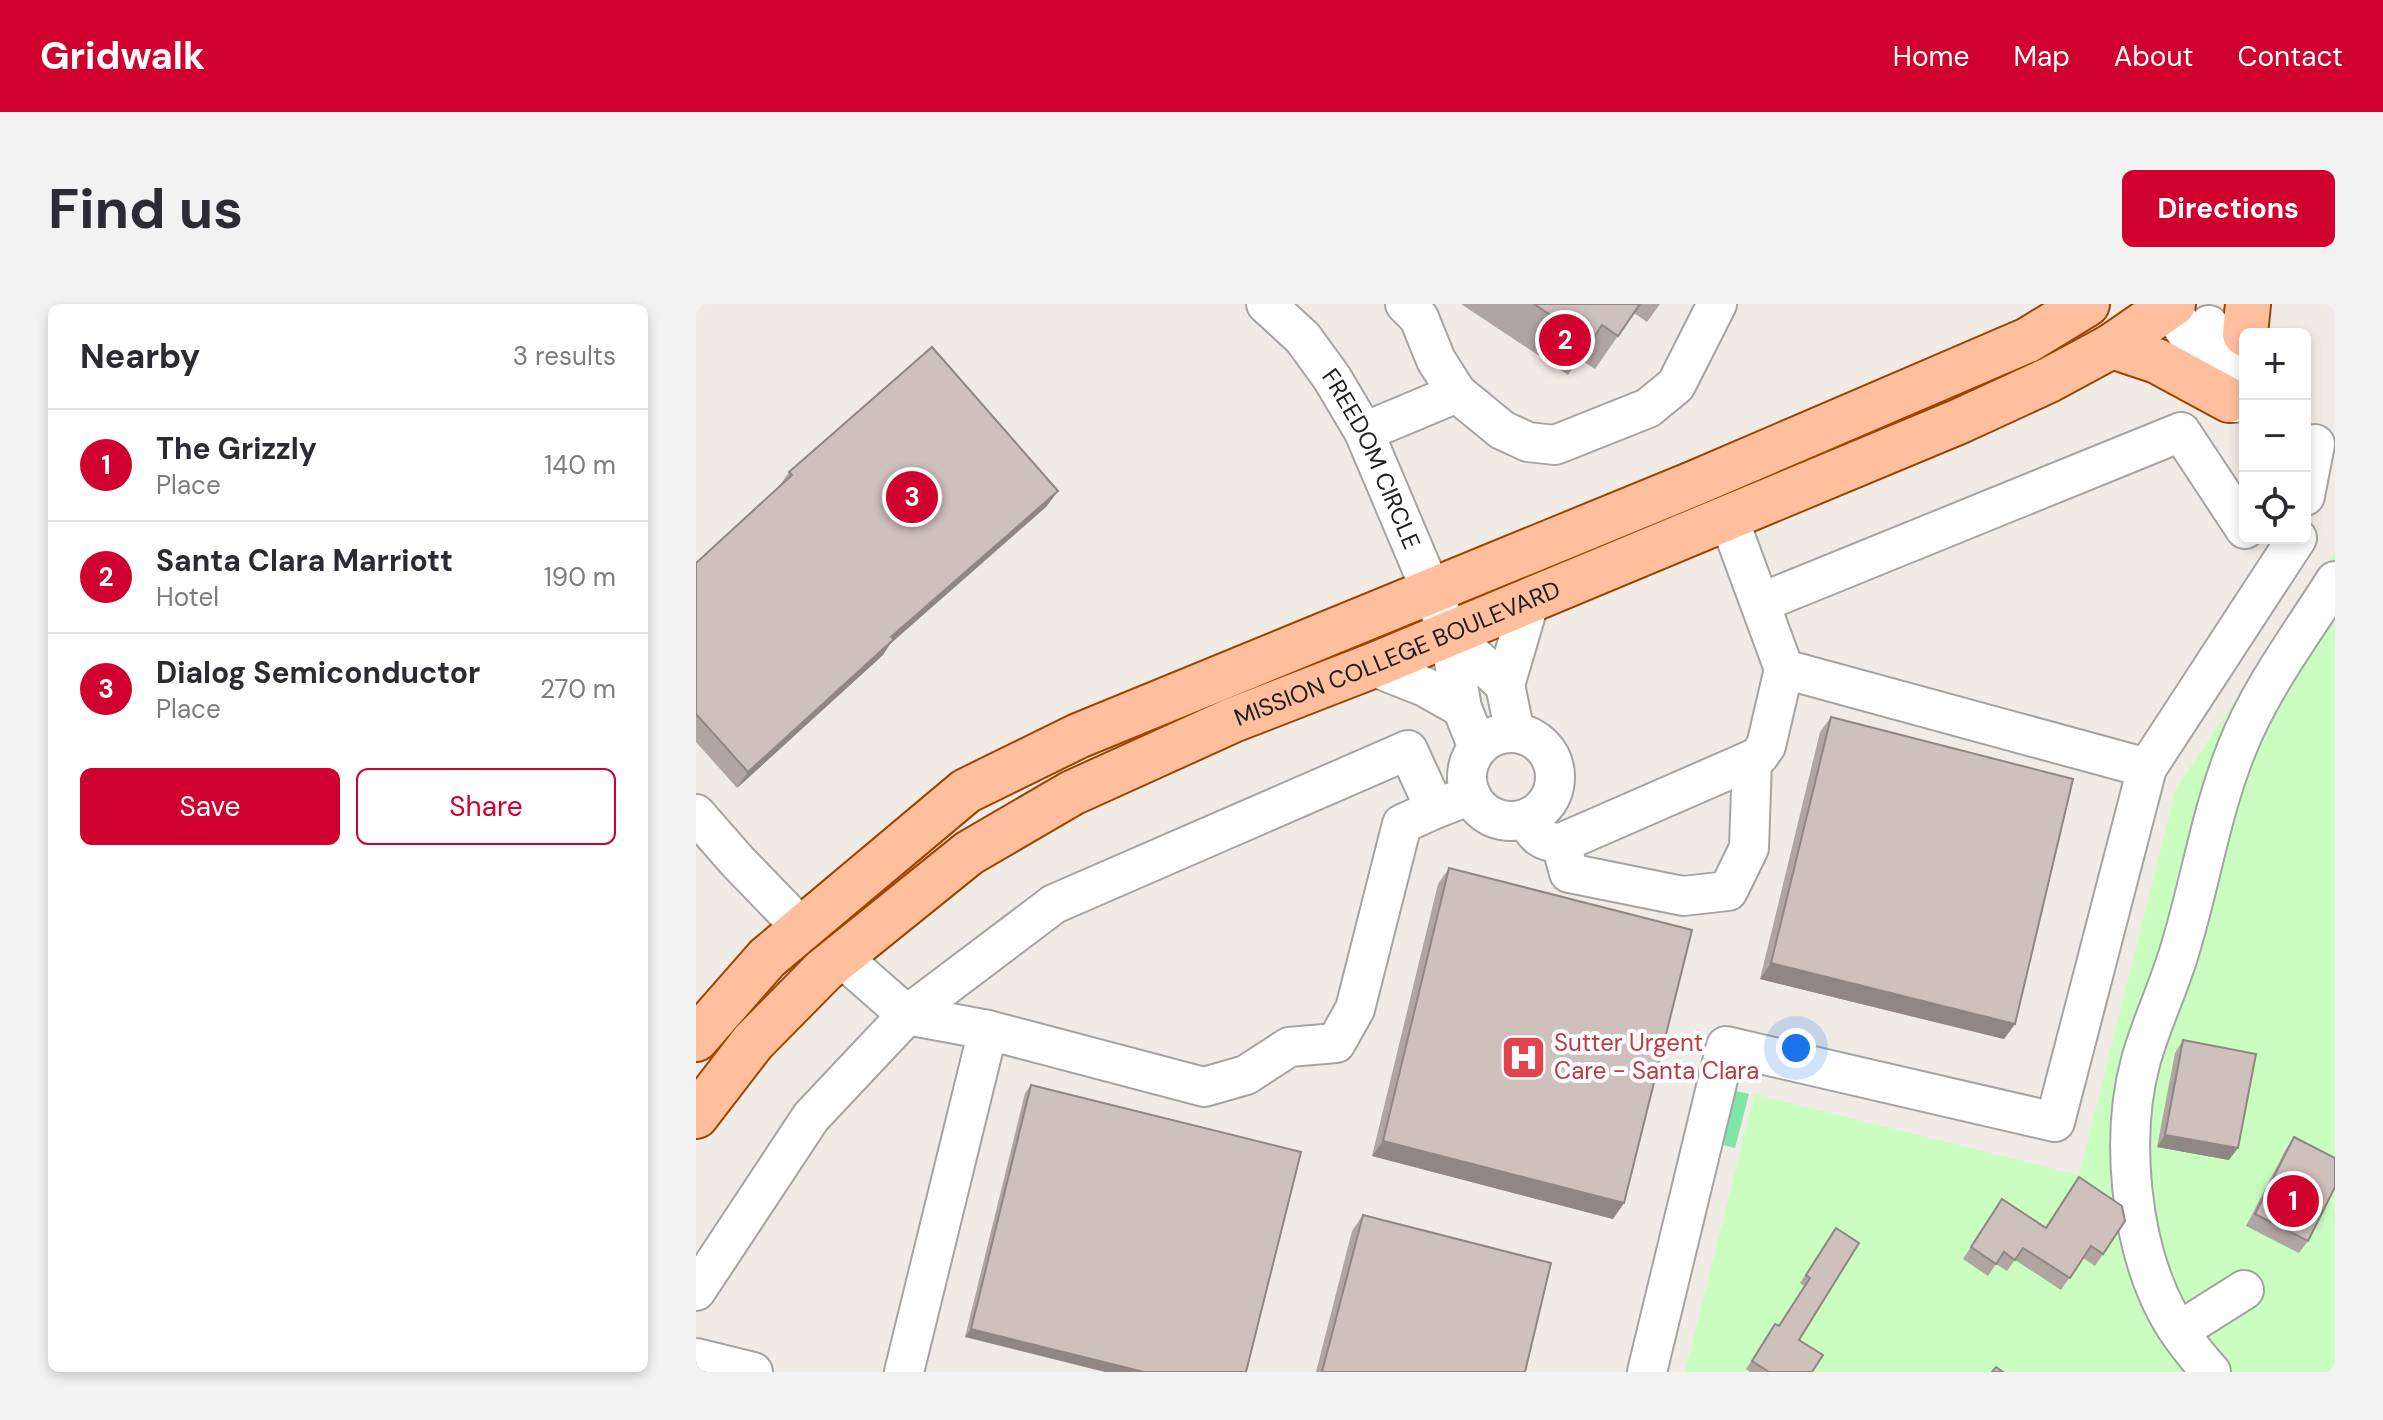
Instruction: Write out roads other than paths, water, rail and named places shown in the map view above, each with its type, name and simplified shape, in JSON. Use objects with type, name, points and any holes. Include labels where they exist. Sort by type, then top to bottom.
[{"type":"main road","points":[[2028,340],[2054,304]]},
{"type":"main road","name":"MISSION COLLEGE BOULEVARD","points":[[696,1039],[767,958],[966,791],[1078,736],[1695,483],[2028,340],[2087,304]]},
{"type":"main road","points":[[2246,328],[2248,304]]},
{"type":"main road","name":"MISSION COLLEGE BOULEVARD","points":[[696,1116],[753,1042],[840,956],[969,853],[1072,793],[1233,720],[1372,666],[1960,421],[2049,380],[2112,346],[2176,305]]},
{"type":"main road","points":[[2112,346],[2239,394]]},
{"type":"street","name":"FREEDOM CIRCLE","points":[[1266,304],[1303,338],[1332,378],[1364,432],[1449,633]]},
{"type":"street","points":[[1405,304],[1419,318],[1436,360],[1457,393],[1502,430],[1528,442],[1555,445],[1648,408],[1676,385],[1717,304]]},
{"type":"street","points":[[2176,305],[2239,393]]},
{"type":"street","points":[[1364,432],[1457,393]]},
{"type":"street","points":[[1760,603],[2181,432],[2239,520]]},
{"type":"street","points":[[2310,472],[2315,444]]},
{"type":"street","points":[[1526,819],[1536,836],[1545,842],[1561,843],[1752,760],[1766,746],[1784,669],[1728,517]]},
{"type":"street","points":[[2255,544],[2274,573]]},
{"type":"street","points":[[1647,1372],[1726,1046],[2055,1122],[2147,768],[2293,544]]},
{"type":"street","points":[[2211,1372],[2167,1314],[2152,1279],[2137,1219],[2130,1147],[2131,1110],[2141,1061],[2181,947],[2218,802],[2236,749],[2266,691],[2335,581]]},
{"type":"street","points":[[1515,733],[1505,685],[1530,600]]},
{"type":"street","points":[[1449,633],[1505,685]]},
{"type":"street","points":[[1449,633],[1462,708],[1478,748]]},
{"type":"street","points":[[1372,666],[1425,687],[1462,708]]},
{"type":"street","points":[[1784,669],[2147,768]]},
{"type":"street","points":[[1515,733],[1539,743],[1553,765],[1553,791],[1538,813],[1513,821],[1488,815],[1478,806],[1471,795],[1467,770],[1478,748],[1488,739],[1515,733]]},
{"type":"street","points":[[696,1291],[811,1117],[907,1015],[1054,904],[1408,750],[1435,809]]},
{"type":"street","points":[[1561,843],[1569,873],[1683,896],[1728,891],[1749,848],[1752,760]]},
{"type":"street","points":[[840,956],[907,1015],[988,1030],[1204,1087],[1246,1075],[1289,1047],[1336,1043],[1355,1009],[1402,824],[1471,795]]},
{"type":"street","points":[[696,814],[801,927]]},
{"type":"street","points":[[904,1372],[988,1030]]},
{"type":"street","points":[[2179,1331],[2244,1290]]},
{"type":"street","points":[[696,1358],[753,1372]]},
{"type":"place","name":"Santa Clara Marriott","points":[[1565,340]]},
{"type":"place","name":"Dialog Semiconductor","points":[[912,497]]},
{"type":"place","name":"Sutter Urgent Care - Santa Clara","points":[[1523,1057]]},
{"type":"place","name":"The Grizzly","points":[[2293,1201]]}]
